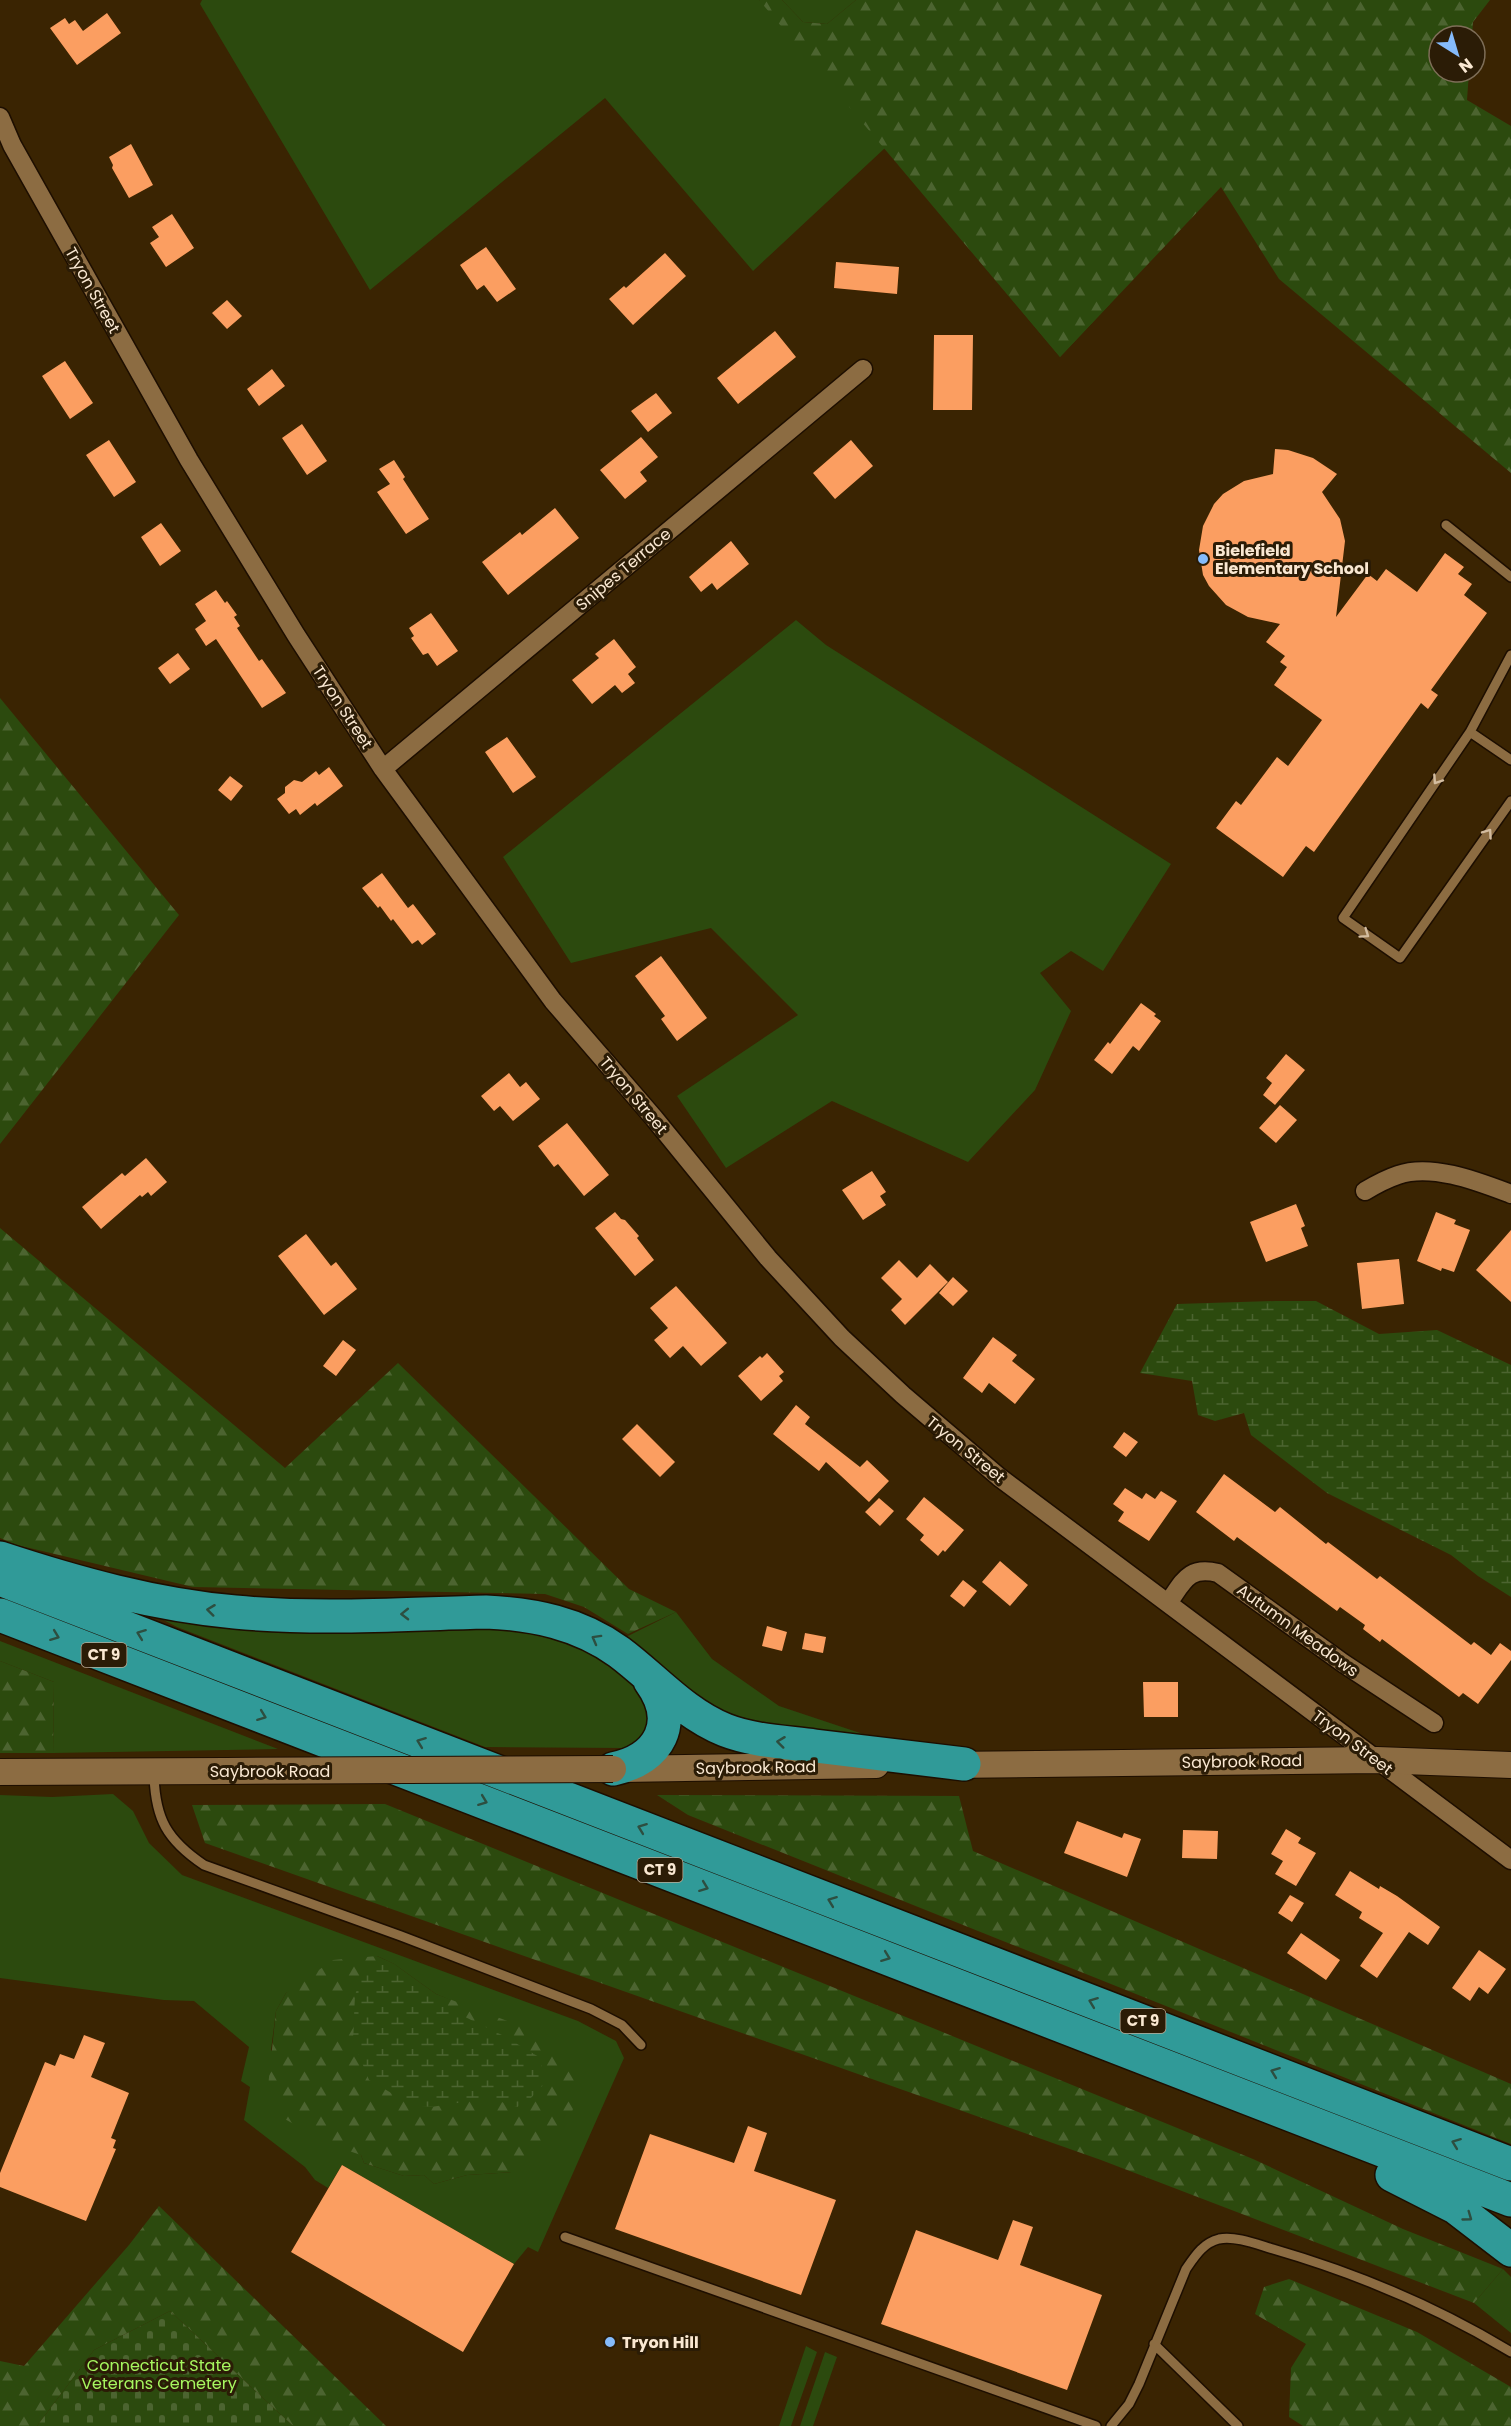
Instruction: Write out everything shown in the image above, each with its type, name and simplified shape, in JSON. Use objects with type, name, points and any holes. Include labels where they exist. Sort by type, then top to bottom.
[{"type":"highway","points":[[0,1558],[144,1598],[236,1612],[281,1615],[486,1612],[548,1619],[573,1627],[617,1651],[685,1707],[726,1731],[771,1741],[964,1764]]},
{"type":"highway","name":"CT 9","points":[[0,1579],[1511,2164]]},
{"type":"highway","name":"CT 9","points":[[0,1615],[1511,2200]]},
{"type":"highway","points":[[612,1769],[639,1761],[651,1751],[661,1736],[665,1721],[664,1708],[659,1695],[638,1668]]},
{"type":"highway","points":[[1113,2045],[1424,2190],[1455,2207],[1511,2250]]},
{"type":"main road","name":"Saybrook Road","points":[[0,1772],[612,1769],[1377,1760],[1511,1765]]},
{"type":"street","name":"Tryon Street","points":[[0,117],[23,165],[189,460],[296,635],[383,769],[553,1001],[654,1118],[768,1258],[842,1338],[913,1405],[999,1477],[1511,1860]]},
{"type":"street","name":"Snipes Terrace","points":[[383,769],[863,369]]},
{"type":"street","points":[[1365,1191],[1399,1174],[1436,1171],[1511,1194]]},
{"type":"street","name":"Autumn Meadows","points":[[1168,1603],[1193,1572],[1204,1569],[1218,1573],[1343,1664],[1434,1723]]},
{"type":"lane","points":[[1446,525],[1511,577]]},
{"type":"lane","points":[[1511,655],[1470,732],[1342,918],[1400,958],[1511,801]]},
{"type":"lane","points":[[1470,732],[1511,760]]},
{"type":"lane","points":[[154,1772],[154,1797],[159,1817],[184,1852],[204,1865],[401,1936],[591,2009],[622,2025],[641,2045]]},
{"type":"lane","points":[[565,2237],[1096,2426]]},
{"type":"lane","points":[[1111,2426],[1130,2404],[1182,2278],[1197,2254],[1208,2244],[1220,2239],[1233,2239],[1305,2258],[1370,2283],[1424,2305],[1473,2329],[1511,2352]]},
{"type":"lane","points":[[1154,2344],[1238,2426]]},
{"type":"green space","points":[[202,0],[759,0],[1111,200],[1110,304],[1060,357],[885,148],[753,271],[605,98],[370,290],[200,4]]},
{"type":"green space","points":[[759,0],[782,0],[803,22],[827,24],[856,0],[1490,0],[1473,24],[1427,24],[1427,84],[1468,84],[1467,100],[1511,126],[1511,473],[1279,279],[1221,187],[1060,357]]},
{"type":"green space","points":[[782,0],[856,0],[827,24],[803,22]]},
{"type":"green space","points":[[796,620],[826,645],[1171,864],[1103,971],[1071,951],[1040,973],[1071,1011],[1035,1090],[968,1162],[832,1101],[726,1168],[677,1096],[798,1015],[711,928],[571,963],[503,857]]},
{"type":"green space","points":[[0,698],[179,915],[0,1144]]},
{"type":"green space","points":[[0,1228],[285,1468],[398,1363],[629,1589],[676,1612],[628,1634],[584,1607],[545,1594],[193,1587],[17,1545],[0,1538]]},
{"type":"green space","points":[[1316,1301],[1379,1334],[1437,1330],[1511,1365],[1511,1597],[1451,1555],[1327,1493],[1251,1435],[1244,1413],[1215,1421],[1198,1415],[1192,1381],[1140,1373],[1177,1304]]},
{"type":"green space","points":[[676,1612],[712,1659],[779,1706],[863,1734],[804,1731],[723,1716],[626,1637]]},
{"type":"green space","points":[[150,1613],[240,1630],[508,1628],[552,1633],[614,1667],[639,1687],[649,1704],[650,1726],[637,1744],[624,1748],[485,1747],[177,1627]]},
{"type":"green space","points":[[0,1641],[278,1749],[53,1753],[54,1682],[0,1661]]},
{"type":"green space","points":[[0,1661],[54,1682],[53,1753],[0,1753]]},
{"type":"green space","points":[[113,1794],[133,1811],[149,1843],[182,1875],[578,2021],[616,2041],[624,2058],[538,2252],[528,2247],[514,2264],[342,2165],[328,2188],[315,2180],[305,2167],[244,2120],[250,2087],[241,2081],[249,2047],[194,2001],[164,2000],[0,1978],[0,1795],[52,1797]],"holes":[[[377,1956],[394,1964],[436,1994],[484,2014],[512,2172],[467,2175],[434,2184],[424,2175],[404,2176],[364,2163],[361,2155],[271,2050],[276,2011],[286,1993]]]},
{"type":"green space","points":[[657,1795],[959,1796],[973,1851],[1511,2084],[1511,2144],[688,1815]]},
{"type":"green space","points":[[385,1804],[1253,2159],[1403,2229],[1503,2269],[1474,2303],[1101,2160],[205,1843],[192,1805]]},
{"type":"green space","points":[[377,1956],[394,1964],[436,1994],[542,2034],[559,2050],[574,2076],[575,2101],[569,2124],[550,2147],[512,2172],[467,2175],[434,2184],[424,2175],[404,2176],[364,2163],[361,2155],[331,2145],[283,2118],[268,2087],[276,2011],[286,1993],[333,1960]]},
{"type":"green space","points":[[385,1960],[394,1964],[457,2013],[504,2036],[539,2057],[546,2082],[529,2100],[517,2107],[490,2098],[431,2107],[412,2105],[369,2080],[353,2040],[355,1995],[363,1973]]},
{"type":"green space","points":[[159,2206],[386,2426],[293,2426],[170,2311],[94,2350],[37,2426],[0,2426],[0,2361],[24,2366],[129,2245]]},
{"type":"green space","points":[[1503,2269],[1511,2277],[1511,2333],[1474,2303]]},
{"type":"green space","points":[[1289,2279],[1417,2332],[1511,2387],[1511,2426],[1303,2426],[1289,2417],[1291,2368],[1306,2344],[1255,2314],[1264,2287]]},
{"type":"green space","name":"Connecticut State Veterans Cemetery","points":[[170,2311],[293,2426],[37,2426],[94,2350]]},
{"type":"green space","points":[[806,2346],[817,2352],[791,2426],[779,2426]]},
{"type":"green space","points":[[825,2352],[837,2357],[813,2426],[800,2426]]},
{"type":"building","points":[[107,13],[121,33],[77,65],[50,28],[65,18],[69,24],[75,20],[83,31]]},
{"type":"building","points":[[131,144],[153,185],[129,198],[112,168],[109,157]]},
{"type":"building","points":[[172,214],[194,248],[166,267],[150,243],[159,237],[152,227]]},
{"type":"building","points":[[486,247],[516,289],[497,302],[484,285],[477,290],[460,265]]},
{"type":"building","points":[[665,253],[686,276],[633,325],[609,299],[624,286],[626,288]]},
{"type":"building","points":[[836,262],[899,267],[897,294],[834,288]]},
{"type":"building","points":[[227,300],[242,316],[227,329],[212,313]]},
{"type":"building","points":[[775,331],[796,357],[738,404],[717,378]]},
{"type":"building","points":[[934,335],[973,335],[972,410],[933,410]]},
{"type":"building","points":[[65,361],[93,403],[70,419],[42,376]]},
{"type":"building","points":[[272,369],[285,386],[259,406],[247,389]]},
{"type":"building","points":[[656,393],[672,413],[648,432],[631,411]]},
{"type":"building","points":[[302,424],[327,461],[307,475],[282,438]]},
{"type":"building","points":[[641,437],[658,457],[640,472],[647,481],[625,499],[600,470]]},
{"type":"building","points":[[109,440],[136,482],[114,497],[86,455]]},
{"type":"building","points":[[851,440],[873,466],[835,499],[813,473]]},
{"type":"building","points":[[1275,449],[1288,450],[1313,458],[1337,474],[1322,492],[1340,519],[1345,541],[1336,617],[1368,574],[1377,581],[1386,569],[1417,592],[1445,553],[1464,567],[1458,574],[1472,584],[1464,595],[1487,613],[1431,690],[1438,695],[1428,709],[1421,703],[1314,852],[1306,846],[1283,877],[1216,828],[1236,801],[1241,805],[1277,757],[1288,766],[1322,720],[1274,685],[1287,667],[1280,662],[1285,656],[1266,642],[1280,624],[1248,617],[1226,605],[1209,586],[1203,575],[1199,550],[1203,526],[1214,504],[1223,494],[1244,481],[1273,474]]},
{"type":"building","points":[[394,460],[405,477],[403,479],[429,519],[406,534],[377,492],[390,484],[379,469]]},
{"type":"building","points":[[555,508],[579,538],[508,595],[482,562],[520,532],[522,535]]},
{"type":"building","points":[[161,523],[181,551],[160,566],[141,537]]},
{"type":"building","points":[[731,541],[749,564],[717,590],[712,583],[701,592],[689,577]]},
{"type":"building","points":[[216,590],[237,615],[234,617],[240,626],[237,628],[259,661],[262,659],[286,693],[262,708],[216,639],[206,646],[195,629],[206,621],[195,604]]},
{"type":"building","points":[[431,613],[458,651],[437,666],[428,653],[423,655],[411,638],[414,636],[409,628]]},
{"type":"building","points":[[614,639],[636,667],[628,674],[635,683],[622,693],[615,685],[592,704],[572,680],[599,658],[595,654]]},
{"type":"building","points":[[178,653],[190,669],[170,684],[158,668]]},
{"type":"building","points":[[507,737],[536,777],[513,793],[485,752]]},
{"type":"building","points":[[329,767],[343,786],[317,806],[315,803],[300,815],[296,809],[289,814],[277,799],[285,793],[285,787],[294,780],[302,782],[316,771],[319,775]]},
{"type":"building","points":[[230,776],[243,786],[231,801],[218,790]]},
{"type":"building","points":[[382,873],[408,908],[413,904],[436,934],[422,945],[418,940],[412,944],[393,919],[391,921],[362,888]]},
{"type":"building","points":[[661,956],[707,1018],[677,1041],[661,1019],[665,1016],[635,976]]},
{"type":"building","points":[[1141,1003],[1156,1014],[1154,1016],[1161,1021],[1139,1051],[1133,1046],[1112,1074],[1094,1060],[1108,1042],[1110,1044]]},
{"type":"building","points":[[1286,1054],[1305,1070],[1275,1105],[1263,1095],[1272,1083],[1266,1078]]},
{"type":"building","points":[[509,1073],[520,1087],[526,1082],[540,1099],[513,1121],[500,1106],[494,1111],[481,1096]]},
{"type":"building","points":[[1280,1105],[1297,1120],[1276,1143],[1259,1128]]},
{"type":"building","points":[[567,1123],[609,1175],[584,1196],[558,1164],[554,1167],[538,1146]]},
{"type":"building","points":[[146,1158],[167,1182],[151,1196],[148,1192],[142,1197],[140,1195],[101,1229],[82,1207],[122,1173],[125,1176]]},
{"type":"building","points":[[872,1171],[886,1192],[880,1196],[886,1205],[863,1220],[842,1190]]},
{"type":"building","points":[[1296,1204],[1305,1226],[1301,1228],[1308,1246],[1266,1262],[1250,1222]]},
{"type":"building","points":[[615,1212],[639,1236],[637,1238],[654,1260],[635,1276],[595,1228]]},
{"type":"building","points":[[1436,1212],[1456,1220],[1454,1224],[1470,1230],[1454,1272],[1442,1268],[1441,1271],[1417,1261]]},
{"type":"building","points":[[1511,1230],[1511,1302],[1476,1270]]},
{"type":"building","points":[[306,1234],[331,1266],[336,1262],[357,1289],[324,1315],[278,1256]]},
{"type":"building","points":[[1399,1259],[1404,1304],[1362,1309],[1357,1263]]},
{"type":"building","points":[[899,1260],[917,1278],[930,1264],[948,1282],[905,1325],[891,1310],[902,1299],[881,1278]]},
{"type":"building","points":[[953,1277],[968,1291],[953,1306],[939,1293]]},
{"type":"building","points":[[676,1286],[727,1343],[701,1366],[683,1346],[670,1358],[654,1340],[668,1328],[650,1308]]},
{"type":"building","points":[[993,1337],[1017,1355],[1012,1361],[1035,1379],[1015,1404],[989,1383],[982,1393],[963,1378]]},
{"type":"building","points":[[343,1340],[356,1350],[336,1376],[323,1366]]},
{"type":"building","points":[[767,1353],[784,1372],[779,1376],[783,1381],[761,1401],[738,1376],[760,1356],[762,1358]]},
{"type":"building","points":[[796,1405],[810,1417],[805,1424],[860,1467],[867,1460],[889,1481],[869,1502],[826,1462],[819,1471],[773,1434]]},
{"type":"building","points":[[637,1424],[675,1462],[660,1477],[622,1439]]},
{"type":"building","points":[[1124,1432],[1138,1442],[1126,1457],[1113,1447]]},
{"type":"building","points":[[1224,1474],[1275,1512],[1280,1507],[1326,1544],[1328,1542],[1377,1579],[1380,1576],[1471,1645],[1474,1642],[1491,1655],[1500,1643],[1511,1651],[1511,1660],[1478,1704],[1463,1693],[1459,1697],[1382,1639],[1380,1642],[1363,1629],[1365,1625],[1340,1607],[1337,1611],[1237,1537],[1234,1541],[1196,1512]]},
{"type":"building","points":[[1125,1488],[1142,1499],[1146,1493],[1155,1499],[1161,1491],[1177,1501],[1149,1541],[1118,1521],[1124,1512],[1113,1504]]},
{"type":"building","points":[[924,1497],[964,1530],[945,1552],[943,1550],[938,1556],[920,1540],[924,1535],[906,1519]]},
{"type":"building","points":[[879,1498],[894,1511],[880,1526],[865,1512]]},
{"type":"building","points":[[1000,1561],[1028,1585],[1010,1606],[982,1582]]},
{"type":"building","points":[[963,1580],[977,1591],[964,1607],[950,1596]]},
{"type":"building","points":[[767,1626],[787,1632],[782,1651],[762,1646]]},
{"type":"building","points":[[805,1633],[826,1637],[823,1653],[802,1649]]},
{"type":"building","points":[[1143,1682],[1178,1682],[1178,1717],[1144,1717]]},
{"type":"building","points":[[1077,1821],[1122,1838],[1124,1833],[1141,1839],[1127,1877],[1064,1853]]},
{"type":"building","points":[[1286,1829],[1301,1838],[1298,1843],[1316,1853],[1296,1886],[1275,1874],[1283,1861],[1271,1854]]},
{"type":"building","points":[[1183,1830],[1218,1831],[1217,1859],[1182,1858]]},
{"type":"building","points":[[1350,1871],[1379,1889],[1380,1886],[1397,1896],[1440,1927],[1428,1945],[1409,1932],[1377,1978],[1360,1966],[1383,1933],[1359,1918],[1362,1912],[1335,1895]]},
{"type":"building","points":[[1290,1895],[1304,1903],[1292,1922],[1278,1913]]},
{"type":"building","points":[[1301,1933],[1340,1960],[1326,1980],[1287,1953]]},
{"type":"building","points":[[1479,1950],[1506,1969],[1488,1994],[1479,1987],[1470,2001],[1452,1988]]},
{"type":"building","points":[[84,2035],[105,2043],[91,2077],[129,2093],[111,2138],[116,2140],[113,2148],[116,2149],[86,2221],[0,2187],[0,2173],[45,2062],[55,2066],[60,2054],[74,2059]]},
{"type":"building","points":[[748,2126],[767,2133],[754,2171],[836,2200],[801,2295],[615,2229],[650,2134],[734,2163]]},
{"type":"building","points":[[342,2165],[514,2264],[463,2352],[291,2252]]},
{"type":"building","points":[[1013,2220],[1033,2227],[1020,2265],[1102,2295],[1067,2390],[881,2324],[916,2230],[998,2260]]},
{"type":"place","name":"Bielefield Elementary School","points":[[1203,559]]},
{"type":"place","name":"Tryon Hill","points":[[610,2342]]}]
